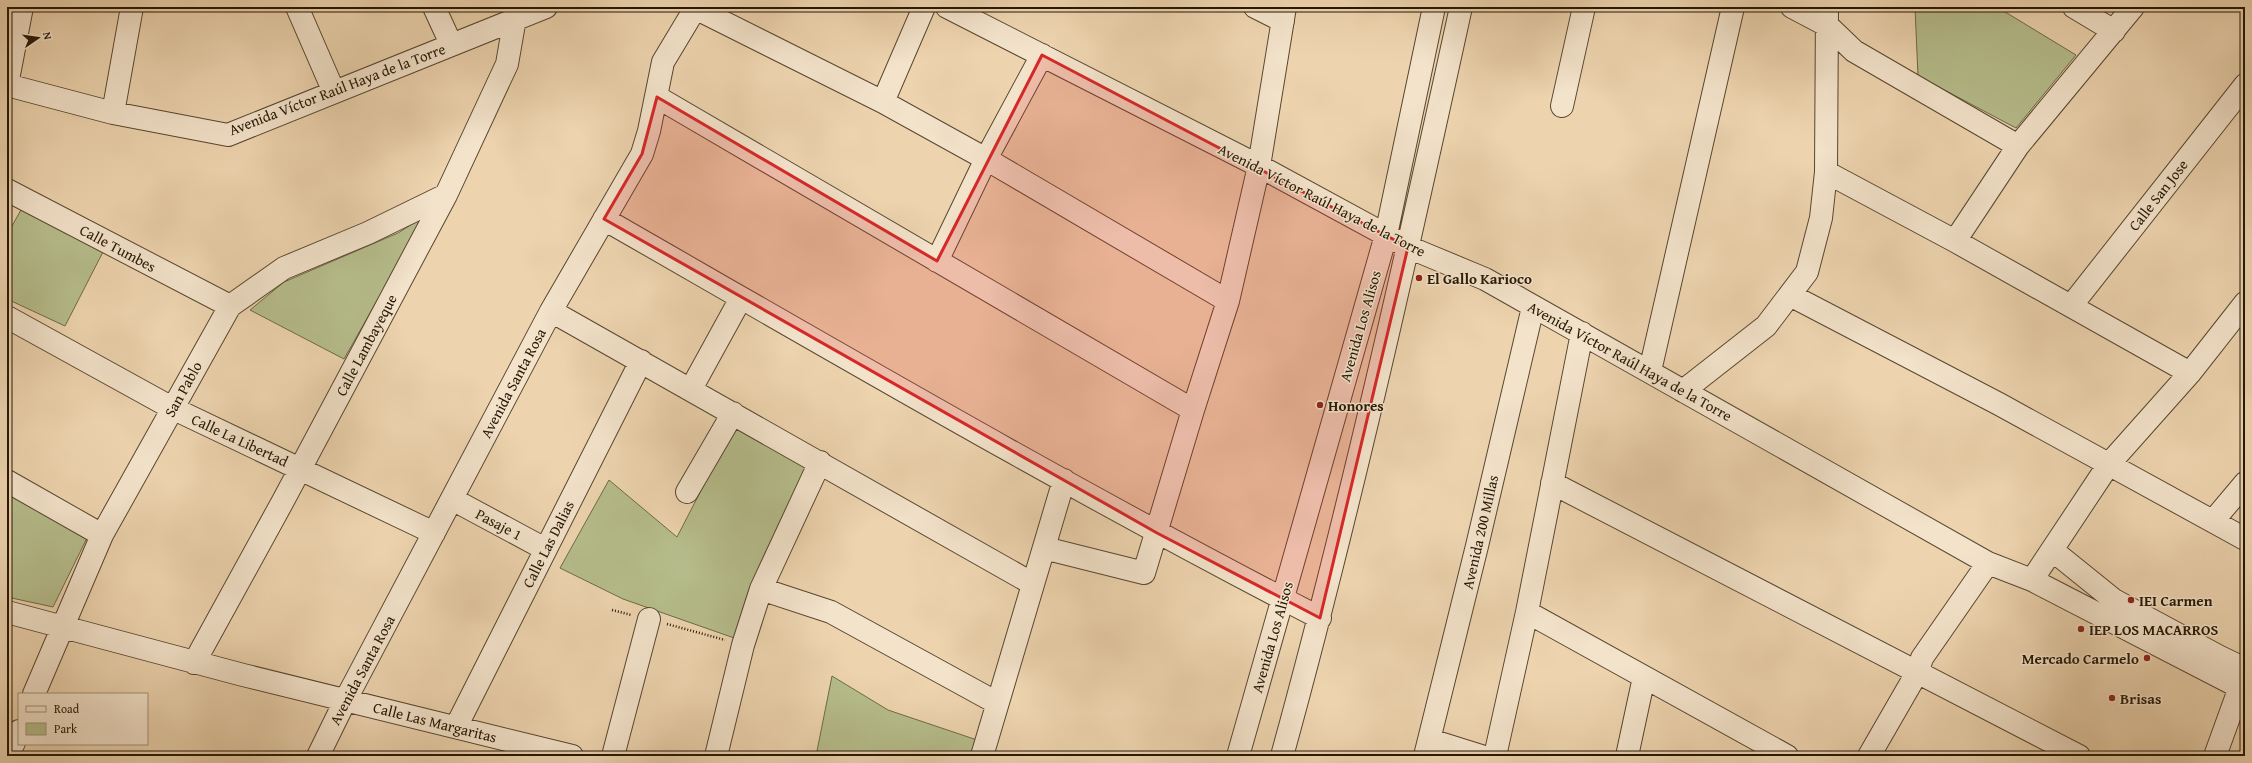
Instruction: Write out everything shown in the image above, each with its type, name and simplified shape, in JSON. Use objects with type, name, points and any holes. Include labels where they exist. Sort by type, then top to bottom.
[{"type":"street","points":[[7,85],[22,7]]},
{"type":"street","points":[[113,113],[132,7]]},
{"type":"street","points":[[297,7],[334,92]]},
{"type":"street","points":[[434,7],[450,44]]},
{"type":"street","name":"Avenida Víctor Raúl Haya de la Torre","points":[[7,85],[113,113],[228,134],[515,18],[546,7]]},
{"type":"street","points":[[695,7],[883,102],[986,160],[1228,301]]},
{"type":"street","name":"Avenida Santa Rosa","points":[[318,756],[345,701],[551,311],[642,154],[657,97],[663,62],[695,7]]},
{"type":"street","points":[[883,102],[924,7]]},
{"type":"street","name":"Avenida Víctor Raúl Haya de la Torre","points":[[947,7],[1259,166],[1408,247],[1485,279],[1988,563],[2032,580],[2243,682]]},
{"type":"street","points":[[1044,548],[1144,573],[1192,410],[1228,301],[1259,166],[1284,14],[1255,7]]},
{"type":"street","name":"Avenida Los Alisos","points":[[1238,756],[1386,235],[1434,7]]},
{"type":"street","name":"Avenida Los Alisos","points":[[1282,756],[1320,618],[1408,247],[1461,7]]},
{"type":"street","points":[[1562,106],[1584,7]]},
{"type":"street","points":[[1650,371],[1733,7]]},
{"type":"street","points":[[1792,7],[1827,17],[1854,51],[2018,146]]},
{"type":"street","points":[[2074,7],[2114,31]]},
{"type":"street","points":[[1956,241],[2018,146],[2133,7]]},
{"type":"street","points":[[1683,391],[1766,326],[1807,272],[1822,218],[1826,172],[1827,17]]},
{"type":"street","name":"Calle Lambayeque","points":[[194,662],[446,195],[507,64],[515,18]]},
{"type":"street","points":[[937,261],[986,160],[1042,55]]},
{"type":"street","name":"Calle San Jose","points":[[2071,306],[2245,85]]},
{"type":"street","points":[[657,97],[1192,410]]},
{"type":"street","points":[[1826,172],[1956,241],[2190,372]]},
{"type":"street","name":"Calle Tumbes","points":[[7,190],[230,306]]},
{"type":"street","name":"San Pablo","points":[[34,693],[102,535],[230,306],[284,268],[368,233],[446,195]]},
{"type":"street","points":[[604,219],[902,390],[1157,533],[1320,618]]},
{"type":"street","points":[[1790,295],[1978,392],[2245,539]]},
{"type":"street","points":[[691,389],[741,298]]},
{"type":"street","points":[[2032,580],[2109,464],[2190,372],[2245,303]]},
{"type":"street","name":"Avenida 200 Millas","points":[[1427,748],[1478,546],[1533,307]]},
{"type":"street","points":[[551,311],[820,462],[1032,584]]},
{"type":"street","name":"Calle La Libertad","points":[[7,317],[172,408],[434,533]]},
{"type":"street","points":[[1496,756],[1527,612],[1582,333]]},
{"type":"street","name":"Calle Las Dalias","points":[[456,727],[641,361]]},
{"type":"street","points":[[688,492],[733,413]]},
{"type":"street","points":[[716,756],[743,645],[761,588],[820,462]]},
{"type":"street","points":[[982,756],[996,703],[1064,480]]},
{"type":"street","points":[[7,481],[102,535]]},
{"type":"street","points":[[1552,483],[1918,672],[2068,753]]},
{"type":"street","points":[[2213,521],[2245,483]]},
{"type":"street","name":"Pasaje 1","points":[[452,499],[546,549]]},
{"type":"street","points":[[2052,550],[2114,600],[2220,658],[2243,682],[2215,756]]},
{"type":"street","points":[[1869,756],[1918,672],[1922,658],[1988,563]]},
{"type":"street","points":[[761,588],[831,612],[996,703]]},
{"type":"street","name":"Calle Las Margaritas","points":[[7,612],[345,701],[572,756]]},
{"type":"street","points":[[1527,612],[1786,756]]},
{"type":"street","points":[[612,756],[648,619]]},
{"type":"street","points":[[1627,756],[1644,677]]},
{"type":"street","points":[[8,756],[18,732]]},
{"type":"street","points":[[1427,748],[1481,756]]},
{"type":"path","points":[[612,610],[743,645]]},
{"type":"highlighted area","points":[[1042,55],[1408,247],[1320,618],[1157,533],[604,219],[642,154],[657,97],[937,261]]},
{"type":"green space","points":[[1915,7],[1997,7],[2076,55],[2016,128],[1918,76]]},
{"type":"green space","points":[[22,208],[104,250],[65,326],[7,299],[7,235]]},
{"type":"green space","points":[[425,216],[344,359],[250,310],[284,282],[398,233]]},
{"type":"green space","points":[[737,421],[811,462],[737,639],[623,599],[560,568],[609,480],[677,537]]},
{"type":"green space","points":[[7,494],[87,538],[53,607],[7,597]]},
{"type":"green space","points":[[832,676],[888,710],[980,741],[976,756],[816,756]]},
{"type":"place","name":"El Gallo Karioco","points":[[1419,278]]},
{"type":"place","name":"Honores","points":[[1320,405]]},
{"type":"place","name":"IEI Carmen","points":[[2131,600]]},
{"type":"place","name":"IEP LOS MACARROS","points":[[2081,629]]},
{"type":"place","name":"Mercado Carmelo","points":[[2147,658]]},
{"type":"place","name":"Brisas","points":[[2112,698]]}]
